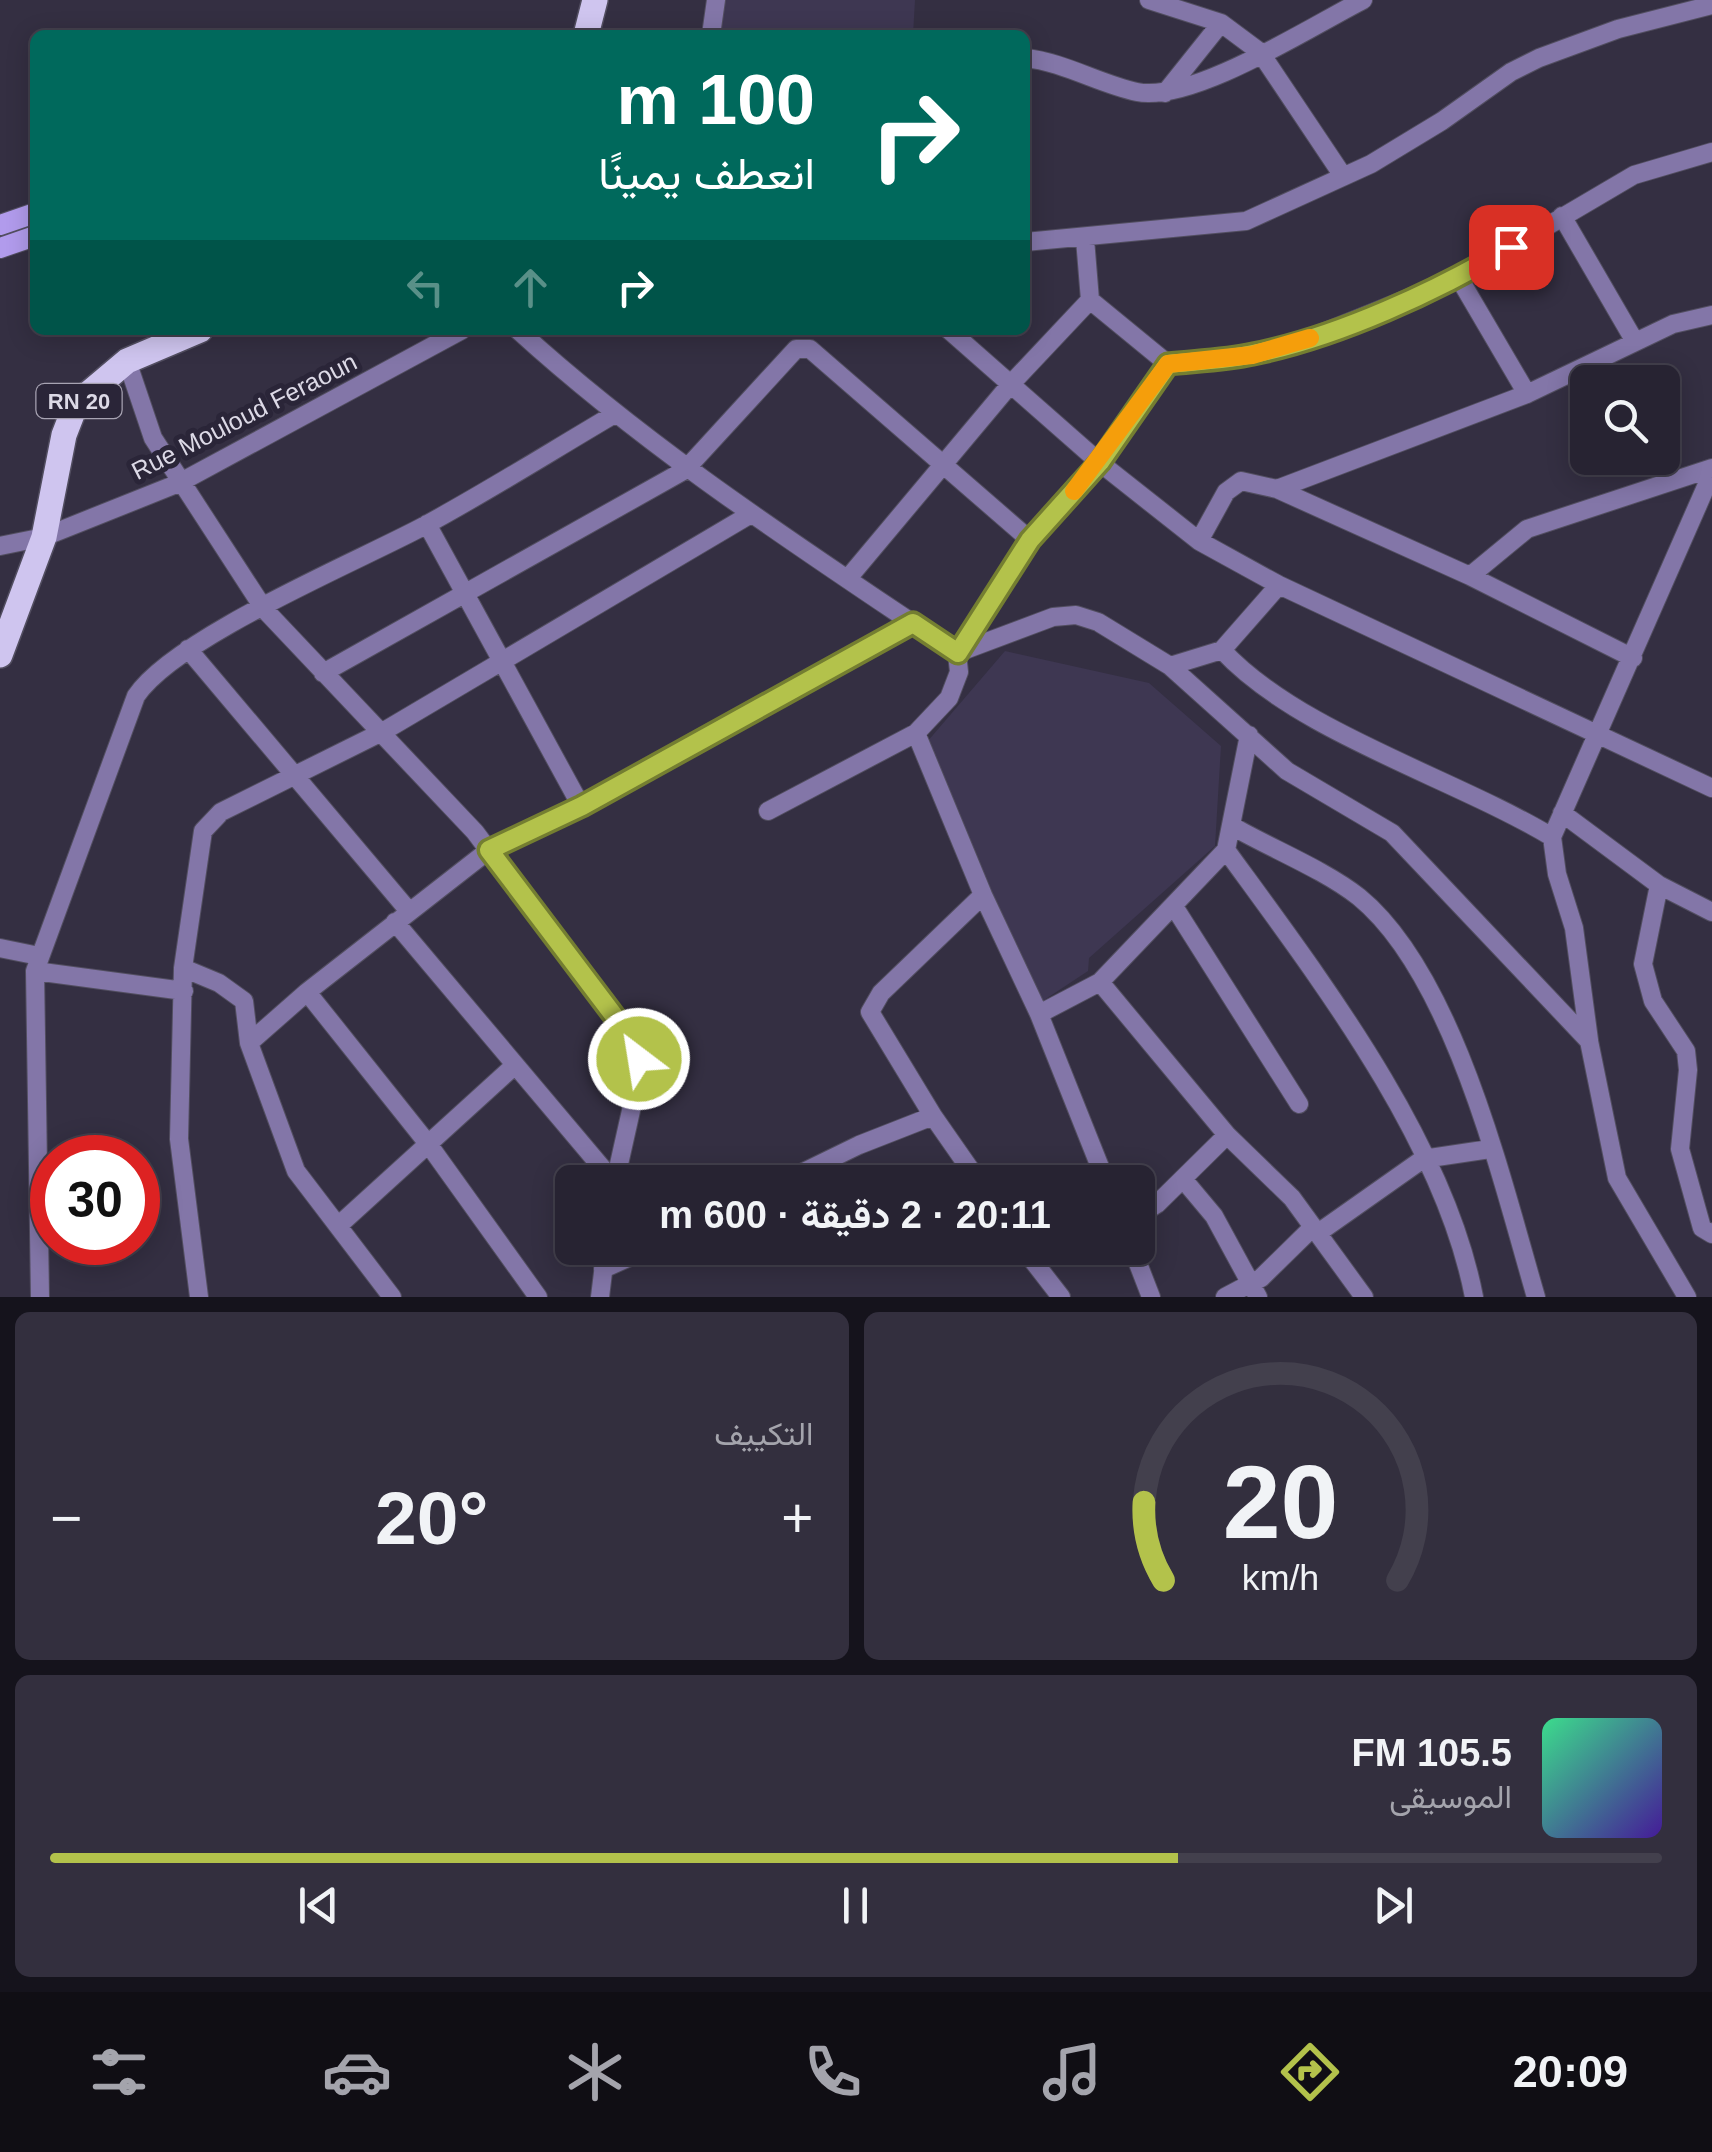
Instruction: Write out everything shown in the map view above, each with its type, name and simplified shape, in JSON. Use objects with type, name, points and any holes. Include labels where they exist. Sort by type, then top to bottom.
[{"type":"main road","points":[[587,30],[595,0]]},
{"type":"main road","points":[[0,225],[30,214]]},
{"type":"main road","points":[[0,248],[30,238]]},
{"type":"main road","name":"RN 20","points":[[0,655],[44,537],[71,414],[82,396],[127,361],[188,335]]},
{"type":"street","points":[[711,30],[716,0]]},
{"type":"street","points":[[1149,0],[1220,23],[1260,52],[1344,176]]},
{"type":"street","points":[[1030,60],[1137,92],[1165,94],[1213,78],[1364,0]]},
{"type":"street","points":[[1030,242],[1246,221],[1406,144],[1511,72],[1539,58],[1618,29],[1712,5]]},
{"type":"street","points":[[1165,94],[1220,23]]},
{"type":"street","points":[[1085,239],[1090,300],[1168,364],[1252,355],[1305,340],[1459,278],[1634,176],[1712,152]]},
{"type":"street","points":[[1562,216],[1634,340]]},
{"type":"street","points":[[1459,278],[1526,394]]},
{"type":"street","points":[[848,578],[1009,386],[1090,300]]},
{"type":"street","points":[[1277,489],[1526,394],[1634,340],[1712,315]]},
{"type":"street","name":"Rue Mouloud Feraoun","points":[[0,546],[44,537],[179,482],[453,335]]},
{"type":"street","points":[[524,335],[613,415],[685,470],[958,653]]},
{"type":"street","points":[[954,335],[1009,386],[1199,541],[1279,585],[1712,786]]},
{"type":"street","points":[[323,674],[685,470],[792,350],[804,348],[1030,540]]},
{"type":"street","points":[[127,361],[153,438],[264,609],[323,674],[384,731],[489,850],[636,1048],[641,1066],[618,1165]]},
{"type":"street","points":[[768,810],[916,734],[949,698],[959,672],[958,653],[1030,540],[1100,462],[1168,364]]},
{"type":"street","points":[[40,1297],[37,963],[123,721],[146,680],[188,648],[427,524],[613,415]]},
{"type":"street","points":[[1470,576],[1527,529],[1712,470],[1707,499],[1552,836],[1556,874],[1574,928],[1589,1041],[1617,1178],[1686,1297]]},
{"type":"street","points":[[1199,541],[1232,486],[1252,482],[1277,489],[1470,576],[1633,658]]},
{"type":"street","points":[[199,1297],[179,1139],[184,968],[205,827],[221,812],[291,774],[384,731],[751,514]]},
{"type":"street","points":[[427,524],[462,594],[582,806]]},
{"type":"street","points":[[1170,666],[1222,650],[1279,585]]},
{"type":"street","points":[[958,653],[1053,617],[1076,615],[1098,622],[1170,666],[1288,771],[1392,833],[1589,1041]]},
{"type":"street","points":[[249,1043],[401,916],[489,850],[582,806],[913,623]]},
{"type":"street","points":[[188,648],[291,774],[514,1066],[599,1165]]},
{"type":"street","points":[[1222,650],[1266,690],[1306,714],[1493,802],[1552,836]]},
{"type":"street","points":[[916,734],[983,896],[1040,1014],[1099,1165]]},
{"type":"street","points":[[1040,1014],[1100,982],[1175,908],[1226,850],[1249,735]]},
{"type":"street","points":[[1562,814],[1659,885],[1712,912]]},
{"type":"street","points":[[1232,826],[1358,896],[1388,930],[1439,1008],[1468,1079],[1536,1297]]},
{"type":"street","points":[[1226,850],[1373,1060],[1423,1159],[1466,1258],[1474,1297]]},
{"type":"street","points":[[1659,885],[1643,964],[1652,1001],[1686,1051],[1688,1070],[1679,1122],[1682,1167],[1702,1228],[1712,1234]]},
{"type":"street","points":[[967,1165],[870,1012],[881,994],[983,896]]},
{"type":"street","points":[[1175,908],[1298,1104]]},
{"type":"street","points":[[0,948],[37,963],[184,991]]},
{"type":"street","points":[[184,968],[240,996],[249,1043],[296,1171],[392,1297]]},
{"type":"street","points":[[1100,982],[1227,1135],[1292,1198],[1364,1297]]},
{"type":"street","points":[[307,992],[429,1144],[538,1297]]},
{"type":"street","points":[[338,1226],[514,1066]]},
{"type":"street","points":[[818,1165],[934,1116]]},
{"type":"street","points":[[1155,1203],[1184,1180],[1227,1135]]},
{"type":"street","points":[[1312,1228],[1318,1232],[1342,1218],[1423,1159],[1490,1149]]},
{"type":"street","points":[[1184,1180],[1214,1216],[1254,1291]]},
{"type":"street","points":[[1225,1297],[1254,1291],[1312,1228]]},
{"type":"street","points":[[600,1297],[603,1265]]},
{"type":"street","points":[[602,1269],[611,1265]]},
{"type":"street","points":[[1036,1265],[1061,1297]]},
{"type":"street","points":[[1139,1265],[1151,1297]]},
{"type":"shaded area","points":[[721,0],[915,0],[913,30],[717,30]]},
{"type":"shaded area","points":[[1005,651],[1149,683],[1221,746],[1215,846],[1089,958],[1088,971],[1038,1004],[927,742]]},
{"type":"slow traffic","points":[[1074,491],[1100,462],[1168,364],[1252,355],[1310,338]]},
{"type":"route","points":[[639,1059],[618,1021],[489,850],[582,806],[913,623],[958,653],[1030,540],[1100,462],[1168,364],[1252,355],[1305,340],[1459,278],[1511,247]]}]
